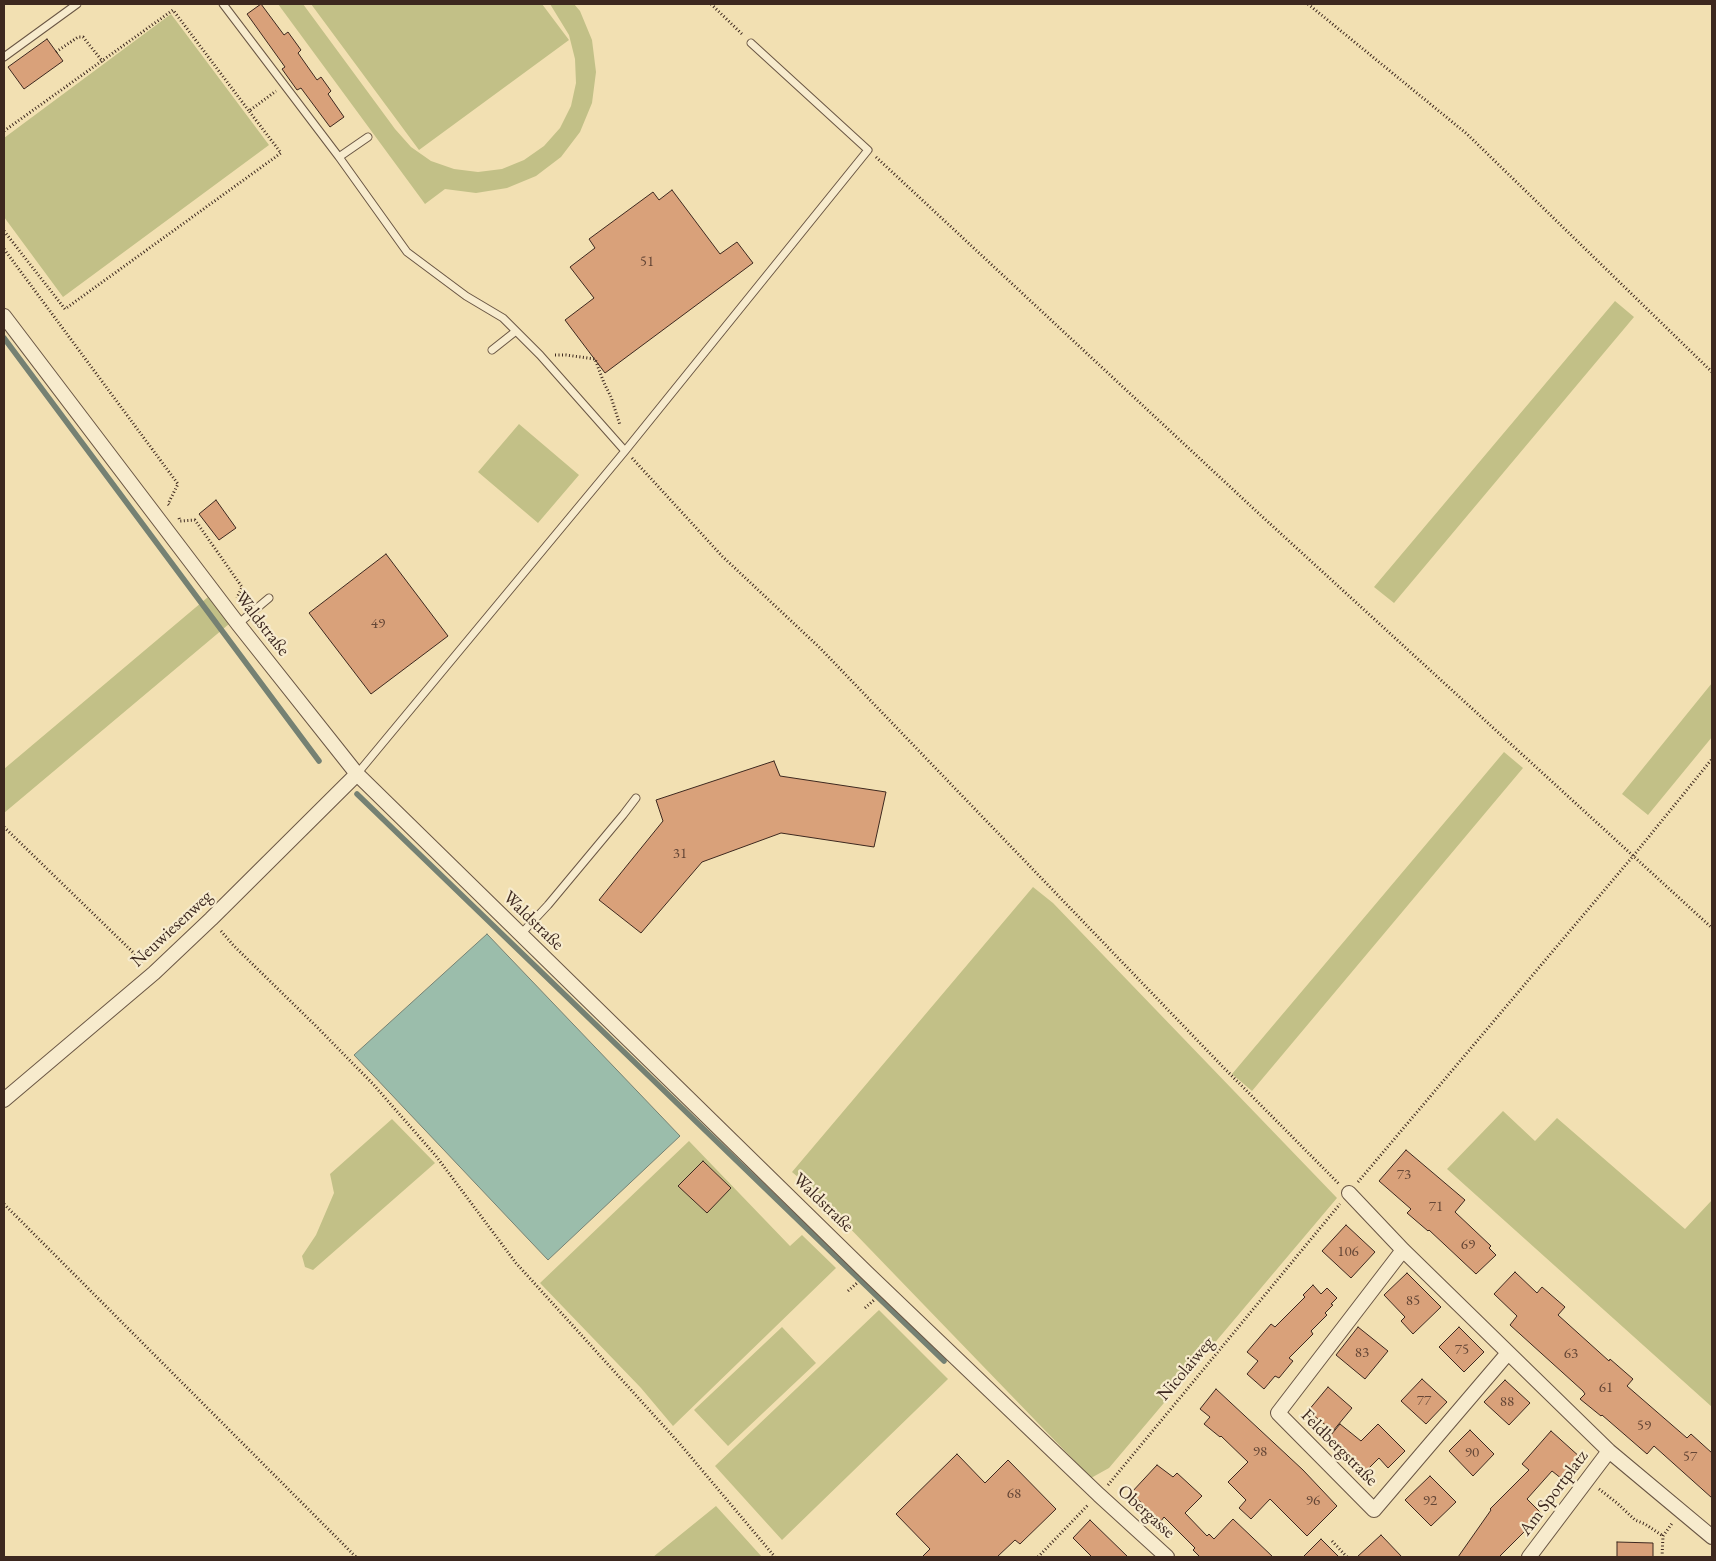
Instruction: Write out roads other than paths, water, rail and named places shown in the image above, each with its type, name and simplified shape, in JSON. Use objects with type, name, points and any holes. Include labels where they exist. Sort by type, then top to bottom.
[{"type":"street","name":"Waldstraße","points":[[4,316],[238,624],[357,774],[853,1260],[1099,1495]]},
{"type":"street","name":"Neuwiesenweg","points":[[4,1100],[154,973],[357,774]]},
{"type":"street","points":[[1349,1194],[1403,1250],[1609,1451],[1712,1537]]},
{"type":"street","name":"Feldbergstraße","points":[[1403,1250],[1278,1413],[1374,1510],[1508,1353]]},
{"type":"street","name":"Am Sportplatz","points":[[1529,1557],[1609,1451]]},
{"type":"street","name":"Obergasse","points":[[1099,1495],[1167,1557]]},
{"type":"lane","points":[[4,56],[77,4]]},
{"type":"lane","points":[[222,4],[339,158],[407,252],[466,296],[503,318],[540,355],[625,451]]},
{"type":"lane","points":[[357,774],[625,451],[868,150],[751,44]]},
{"type":"lane","points":[[339,158],[368,137]]},
{"type":"lane","points":[[492,350],[516,331]]},
{"type":"lane","points":[[238,624],[269,598]]},
{"type":"lane","points":[[520,935],[548,906],[636,798]]},
{"type":"waterway","points":[[4,338],[319,761]]},
{"type":"waterway","points":[[357,794],[944,1361]]}]
